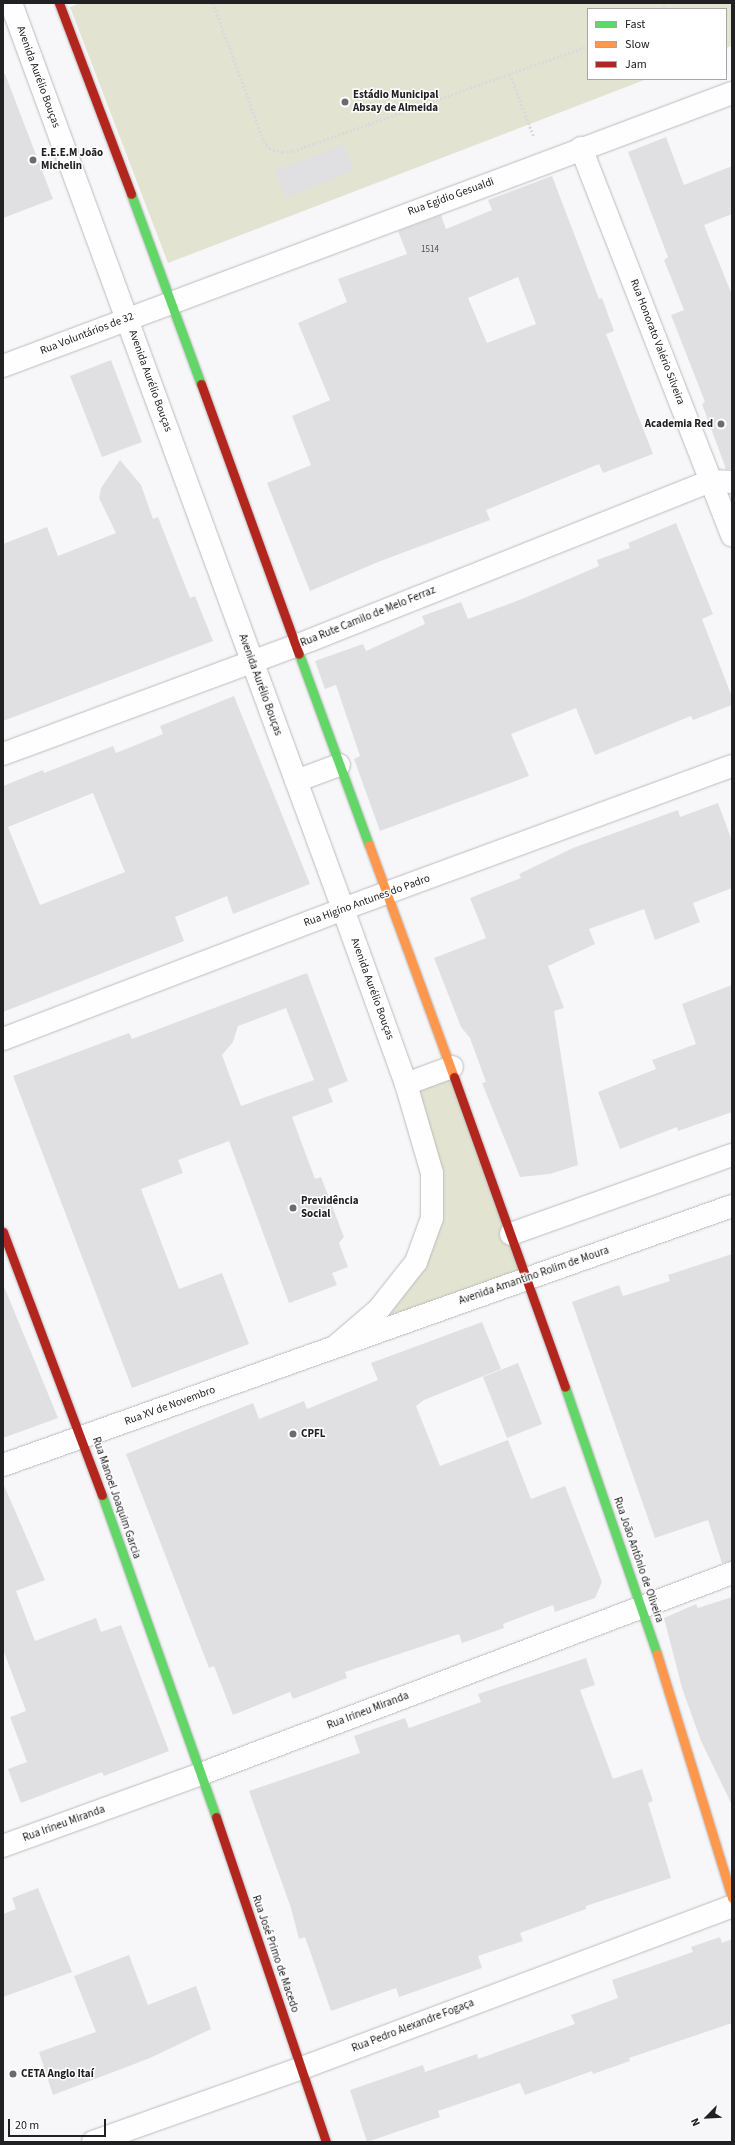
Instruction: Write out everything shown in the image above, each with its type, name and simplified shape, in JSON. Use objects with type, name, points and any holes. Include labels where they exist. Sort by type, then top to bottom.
[{"type":"street","name":"Avenida Aurélio Bouças","points":[[11,3],[406,1084],[432,1173],[434,1197],[427,1236],[416,1262],[402,1282],[379,1309],[336,1346]]},
{"type":"street","points":[[59,3],[171,302],[386,894],[452,1067],[511,1234],[732,1155]]},
{"type":"street","name":"Rua Egídio Gesualdi","points":[[171,302],[732,93]]},
{"type":"street","name":"Rua Honorato Valério Silveira","points":[[581,148],[722,481],[732,536]]},
{"type":"street","name":"Rua Voluntários de 32","points":[[3,366],[171,302]]},
{"type":"street","name":"Rua Rute Camilo de Melo Ferraz","points":[[3,754],[295,646],[722,481]]},
{"type":"street","points":[[296,781],[339,765]]},
{"type":"street","name":"Rua Higíno Antunes do Padro","points":[[3,1039],[343,909],[732,766]]},
{"type":"street","points":[[406,1084],[452,1067]]},
{"type":"street","name":"Avenida Amantino Rolim de Moura","points":[[336,1346],[527,1280],[732,1206]]},
{"type":"street","name":"Rua Manoel Joaquim Garcia","points":[[3,1232],[82,1438],[201,1774]]},
{"type":"street","name":"Rua João Antônio de Oliveira","points":[[511,1234],[642,1607],[732,1898]]},
{"type":"street","name":"Rua XV de Novembro","points":[[3,1464],[82,1438],[336,1346]]},
{"type":"street","name":"Rua Irineu Miranda","points":[[3,1846],[201,1774],[732,1573]]},
{"type":"street","name":"Rua José Primo de Macedo","points":[[201,1774],[326,2142]]},
{"type":"street","name":"Rua Pedro Alexandre Fogaça","points":[[93,2142],[302,2068],[732,1906]]},
{"type":"path","points":[[213,3],[260,133],[269,148],[276,151],[293,151],[587,46]]},
{"type":"path","points":[[510,74],[544,162]]},
{"type":"green space","points":[[81,3],[732,3],[732,46],[727,48],[727,8],[587,8],[587,80],[644,80],[168,263],[70,7]]},
{"type":"green space","points":[[449,1074],[521,1277],[360,1333],[437,1211],[411,1087]]},
{"type":"building","points":[[3,74],[5,74],[53,199],[3,218]]},
{"type":"building","points":[[666,137],[684,185],[732,166],[732,214],[704,225],[732,295],[732,469],[726,469],[702,404],[705,402],[671,315],[684,310],[664,260],[668,257],[628,152]]},
{"type":"building","points":[[344,144],[354,170],[286,198],[275,171]]},
{"type":"building","points":[[552,176],[599,299],[602,298],[614,331],[606,334],[653,454],[603,473],[599,464],[486,510],[490,520],[378,562],[310,591],[267,483],[311,465],[292,416],[330,400],[298,323],[347,302],[338,279],[407,254],[398,231],[441,215],[446,229],[492,210],[488,200]],"holes":[[[518,277],[536,324],[487,343],[468,298]]]},
{"type":"building","points":[[111,360],[142,442],[102,457],[70,376]]},
{"type":"building","points":[[120,460],[141,485],[153,519],[158,517],[190,598],[195,596],[213,641],[3,721],[3,544],[47,527],[58,556],[116,533],[99,498],[101,488]]},
{"type":"building","points":[[676,523],[713,614],[702,619],[732,697],[732,705],[693,720],[691,716],[595,755],[576,708],[511,734],[529,776],[380,831],[354,759],[360,756],[336,685],[325,689],[315,661],[363,644],[366,651],[425,624],[422,616],[461,602],[468,619],[522,599],[599,566],[597,560],[630,548],[628,543]]},
{"type":"building","points":[[234,696],[310,884],[233,914],[227,896],[175,917],[184,941],[3,1012],[3,786],[43,770],[44,773],[113,746],[116,753],[163,734],[160,726]],"holes":[[[93,793],[125,872],[40,905],[8,827]]]},
{"type":"building","points":[[718,803],[732,841],[732,888],[693,903],[700,922],[655,940],[644,909],[589,929],[595,944],[548,966],[564,1008],[554,1011],[578,1165],[550,1174],[520,1177],[482,1083],[486,1082],[470,1038],[461,1027],[434,958],[486,938],[470,898],[521,878],[519,874],[573,848],[678,810],[680,817]]},
{"type":"building","points":[[307,973],[348,1081],[328,1089],[333,1102],[292,1117],[315,1179],[321,1177],[344,1237],[339,1243],[348,1267],[332,1273],[337,1285],[289,1303],[229,1141],[178,1160],[183,1173],[141,1189],[179,1289],[222,1273],[249,1344],[132,1388],[13,1076],[129,1033],[132,1039]],"holes":[[[286,1008],[314,1080],[241,1106],[222,1055],[233,1042],[238,1026]]]},
{"type":"building","points":[[732,985],[732,1112],[678,1131],[677,1127],[620,1149],[598,1092],[656,1069],[652,1060],[696,1044],[682,1004]]},
{"type":"building","points":[[732,1254],[732,1561],[722,1563],[708,1520],[655,1538],[572,1302],[619,1285],[623,1296],[670,1281],[668,1275]]},
{"type":"building","points":[[3,1284],[58,1418],[3,1438]]},
{"type":"building","points":[[482,1322],[501,1369],[424,1400],[416,1406],[440,1466],[508,1440],[531,1499],[565,1486],[602,1582],[595,1598],[555,1612],[553,1605],[503,1624],[504,1628],[462,1643],[459,1634],[345,1672],[347,1678],[293,1699],[290,1692],[233,1715],[214,1666],[209,1668],[126,1454],[253,1403],[259,1419],[304,1401],[307,1409],[378,1380],[371,1363]]},
{"type":"building","points":[[518,1363],[542,1424],[507,1438],[483,1377]]},
{"type":"building","points":[[3,1483],[45,1580],[16,1591],[35,1641],[96,1618],[101,1632],[121,1625],[169,1751],[104,1776],[102,1772],[21,1803],[8,1769],[27,1762],[10,1717],[26,1711],[3,1649]]},
{"type":"building","points":[[732,1597],[732,1805],[701,1741],[682,1688],[664,1618],[696,1604],[698,1608]]},
{"type":"building","points":[[586,1658],[595,1685],[580,1690],[613,1779],[642,1769],[653,1801],[648,1803],[671,1878],[586,1906],[586,1909],[520,1933],[523,1941],[478,1956],[482,1968],[399,1997],[396,1988],[331,2011],[305,1937],[299,1939],[291,1908],[249,1791],[360,1753],[354,1736],[405,1718],[409,1728],[481,1702],[478,1694]]},
{"type":"building","points":[[38,1888],[72,1972],[3,1997],[3,1914],[16,1909],[12,1898]]},
{"type":"building","points":[[720,1937],[722,1943],[732,1939],[732,2023],[629,2058],[630,2061],[593,2074],[592,2071],[525,2095],[520,2083],[438,2111],[440,2117],[367,2142],[350,2090],[423,2065],[425,2072],[477,2054],[478,2059],[575,2024],[571,2015],[618,1998],[612,1980],[693,1952],[691,1947]]},
{"type":"building","points":[[129,1955],[148,2005],[196,1986],[211,2029],[150,2058],[53,2095],[39,2052],[96,2032],[74,1976]]},
{"type":"traffic: fast","points":[[131,194],[201,384]]},
{"type":"traffic: fast","points":[[299,654],[369,845]]},
{"type":"traffic: fast","points":[[565,1387],[657,1654]]},
{"type":"traffic: fast","points":[[102,1495],[216,1817]]},
{"type":"traffic: slow","points":[[369,845],[454,1077]]},
{"type":"traffic: slow","points":[[657,1654],[732,1898]]},
{"type":"traffic: jam","points":[[59,3],[131,194]]},
{"type":"traffic: jam","points":[[201,384],[299,654]]},
{"type":"traffic: jam","points":[[454,1077],[565,1387]]},
{"type":"traffic: jam","points":[[3,1232],[102,1495]]},
{"type":"traffic: jam","points":[[216,1817],[326,2142]]},
{"type":"place","name":"Estádio Municipal Absay de Almeida","points":[[345,102]]},
{"type":"place","name":"E.E.E.M João Michelin","points":[[33,160]]},
{"type":"place","name":"Academia Red","points":[[721,424]]},
{"type":"place","name":"Previdência Social","points":[[293,1208]]},
{"type":"place","name":"CPFL","points":[[293,1434]]},
{"type":"place","name":"CETA Anglo Itaí","points":[[13,2074]]}]
